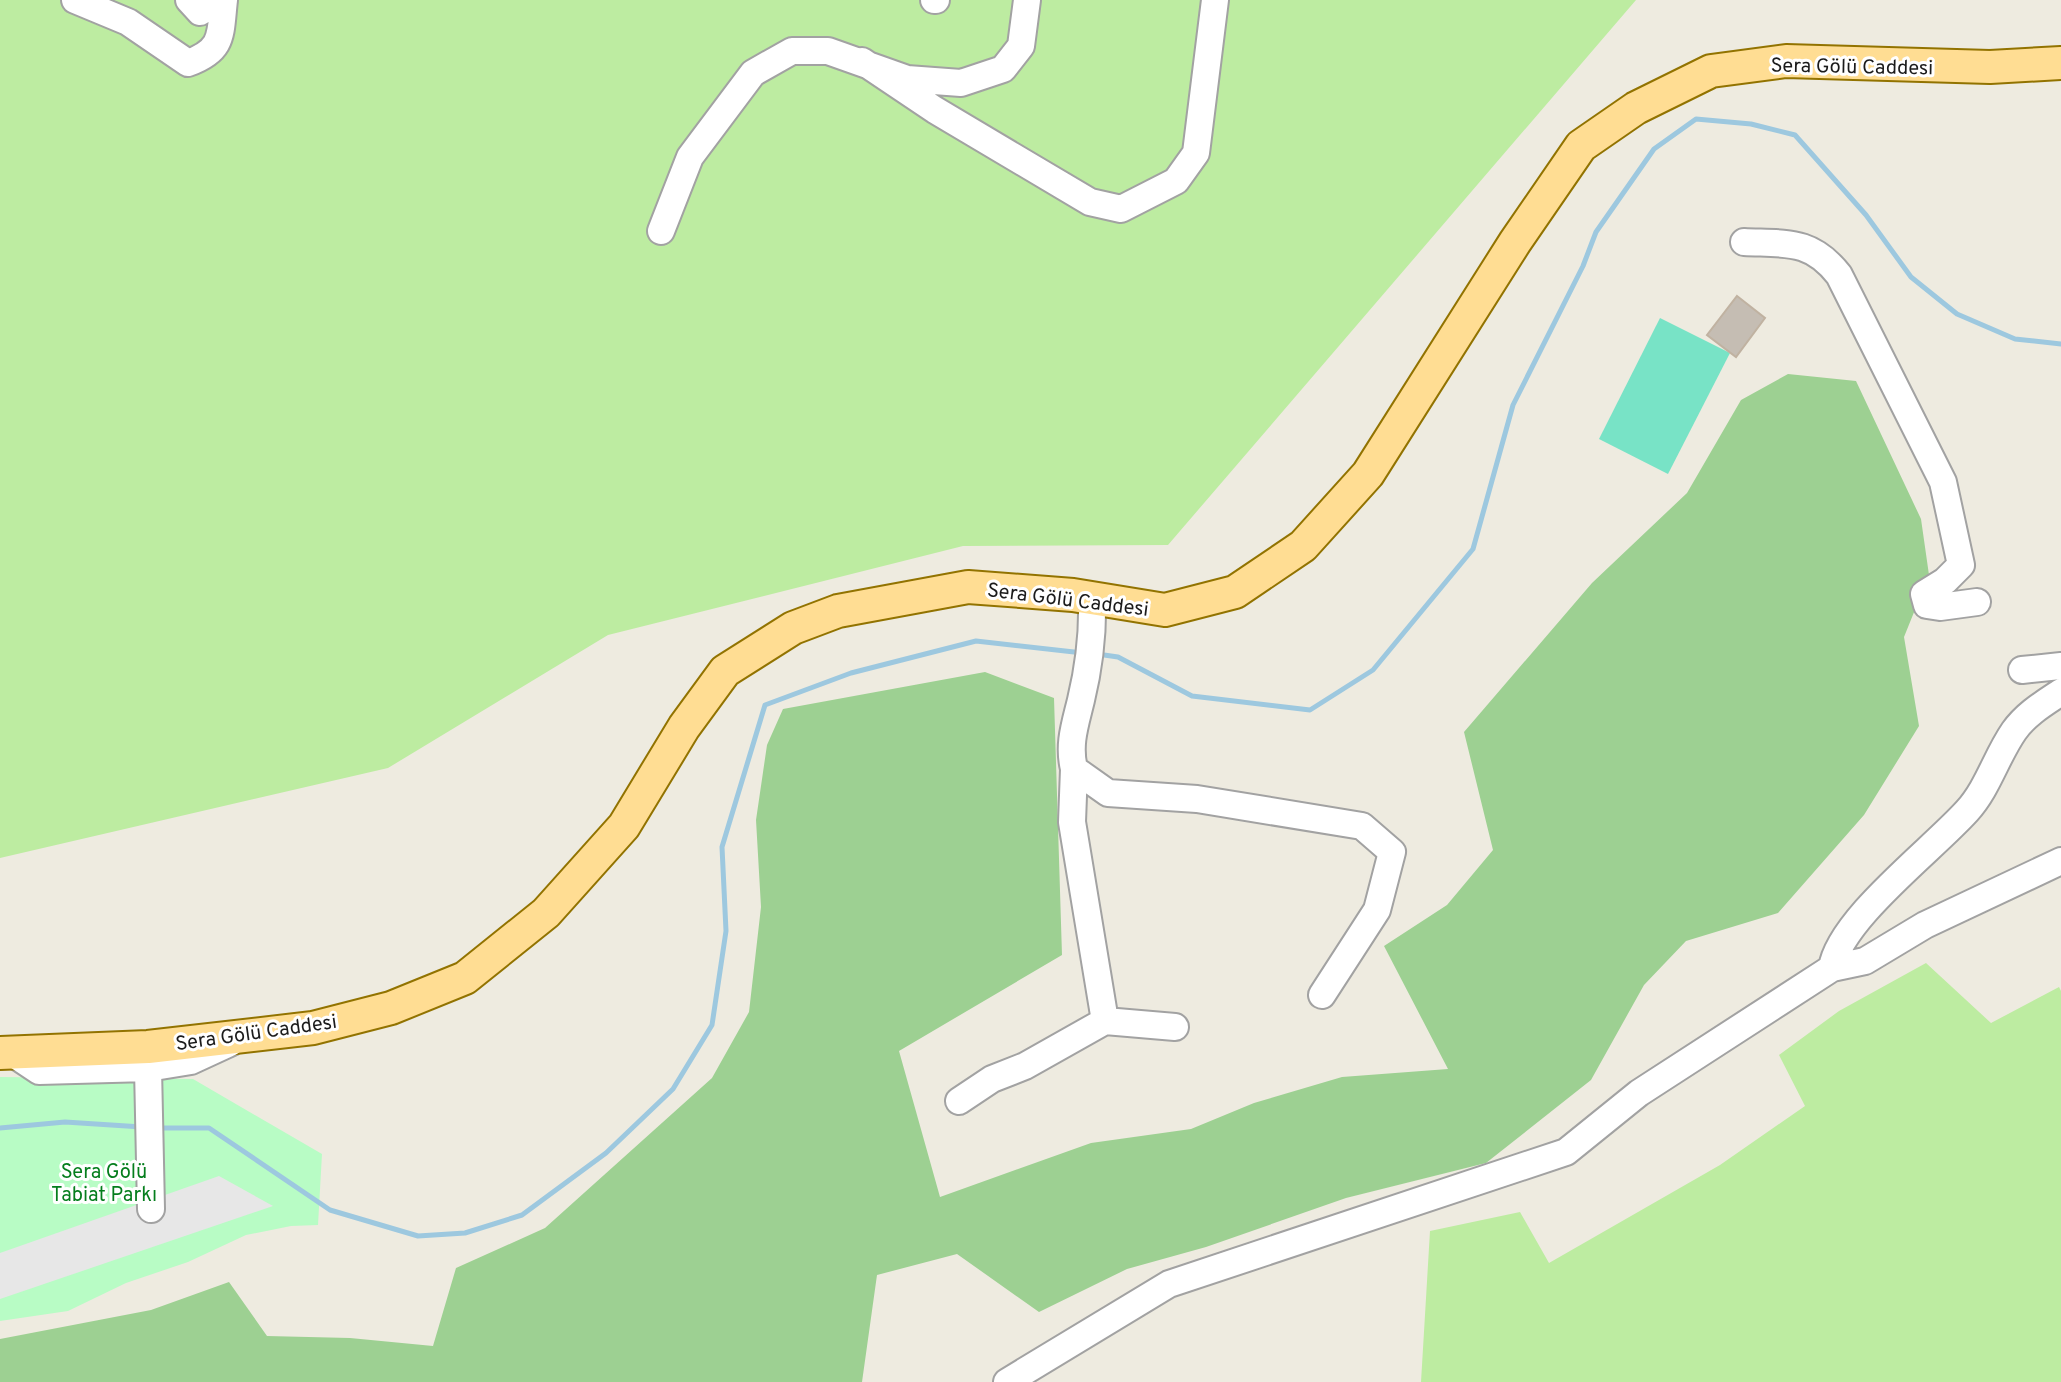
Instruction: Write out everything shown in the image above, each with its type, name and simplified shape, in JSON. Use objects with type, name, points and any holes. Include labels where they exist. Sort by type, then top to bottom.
[{"type":"main road","name":"Sera Gölü Caddesi","points":[[6,1053],[148,1047],[313,1028],[391,1008],[465,978],[546,913],[624,826],[684,727],[725,671],[793,628],[838,611],[968,587],[1092,613],[1165,610],[1235,592],[1303,546],[1368,474],[1515,242],[1581,146],[1636,108],[1711,71],[1786,61],[1990,67],[2061,63]]},
{"type":"street","points":[[75,0],[128,22],[188,63],[210,54],[220,38],[224,0]]},
{"type":"street","points":[[189,0],[200,12],[216,0]]},
{"type":"street","points":[[661,231],[690,157],[753,73],[792,51],[828,51],[907,79],[961,83],[1003,69],[1021,46],[1027,0]]},
{"type":"street","points":[[862,61],[935,110],[1090,202],[1121,209],[1176,181],[1196,153],[1215,0]]},
{"type":"street","points":[[1744,242],[1805,246],[1825,257],[1839,275],[1943,482],[1961,565],[1945,581],[1924,594],[1927,605],[1977,602]]},
{"type":"street","points":[[1092,613],[1081,699],[1071,734],[1074,769],[1072,822],[1105,1021]]},
{"type":"street","points":[[2022,670],[2061,666]]},
{"type":"street","points":[[1832,968],[1834,952],[1869,908],[1969,809],[2013,733],[2029,713],[2061,692]]},
{"type":"street","points":[[1074,769],[1108,793],[1197,799],[1362,826],[1392,852],[1377,910],[1322,995]]},
{"type":"street","points":[[1007,1382],[1169,1284],[1566,1152],[1639,1093],[1832,968],[1865,961],[1925,925],[2061,861]]},
{"type":"street","points":[[959,1101],[992,1079],[1025,1066],[1105,1021],[1175,1027]]},
{"type":"street","points":[[6,1053],[39,1071],[148,1080],[247,1035]]},
{"type":"street","points":[[148,1080],[147,1156],[151,1209]]},
{"type":"green space","points":[[0,0],[1636,0],[1168,545],[963,546],[608,635],[388,768],[0,858]]},
{"type":"green space","points":[[1660,318],[1730,353],[1668,474],[1599,439]]},
{"type":"green space","points":[[1788,374],[1856,381],[1921,519],[1929,575],[1904,637],[1919,726],[1864,815],[1778,913],[1686,941],[1644,985],[1591,1080],[1486,1163],[1346,1198],[1206,1247],[1127,1269],[1039,1312],[957,1254],[877,1275],[862,1382],[0,1382],[0,1339],[151,1310],[229,1282],[267,1336],[350,1338],[433,1346],[456,1268],[545,1228],[712,1078],[749,1012],[761,907],[756,820],[767,745],[783,709],[985,672],[1054,698],[1062,955],[899,1051],[940,1197],[1091,1143],[1191,1129],[1254,1103],[1342,1077],[1448,1069],[1384,946],[1447,905],[1493,850],[1464,732],[1592,583],[1687,493],[1741,400]]},
{"type":"green space","points":[[1926,963],[1991,1023],[2059,987],[2061,991],[2061,1382],[1421,1382],[1430,1231],[1520,1212],[1549,1263],[1720,1165],[1805,1106],[1779,1055],[1839,1011]]},
{"type":"green space","name":"Sera Gölü Tabiat Parkı","points":[[0,1077],[193,1079],[322,1154],[318,1225],[291,1226],[246,1235],[188,1262],[126,1283],[68,1311],[0,1321]]},
{"type":"shaded area","points":[[219,1176],[273,1206],[0,1299],[0,1253]]},
{"type":"building","points":[[1737,296],[1765,318],[1736,357],[1707,335]]},
{"type":"waterway","points":[[1097,654],[1118,657],[1192,696],[1310,710],[1373,670],[1473,549],[1513,405],[1583,266],[1596,232],[1654,149],[1696,119],[1751,124],[1795,135],[1866,215],[1911,277],[1957,314],[2015,339],[2061,344]]},
{"type":"waterway","points":[[156,1128],[209,1128],[330,1210],[418,1236],[465,1233],[522,1215],[606,1153],[673,1089],[712,1025],[726,931],[722,847],[765,705],[851,673],[976,641],[1083,653]]},
{"type":"waterway","points":[[0,1128],[65,1122],[142,1127]]}]
